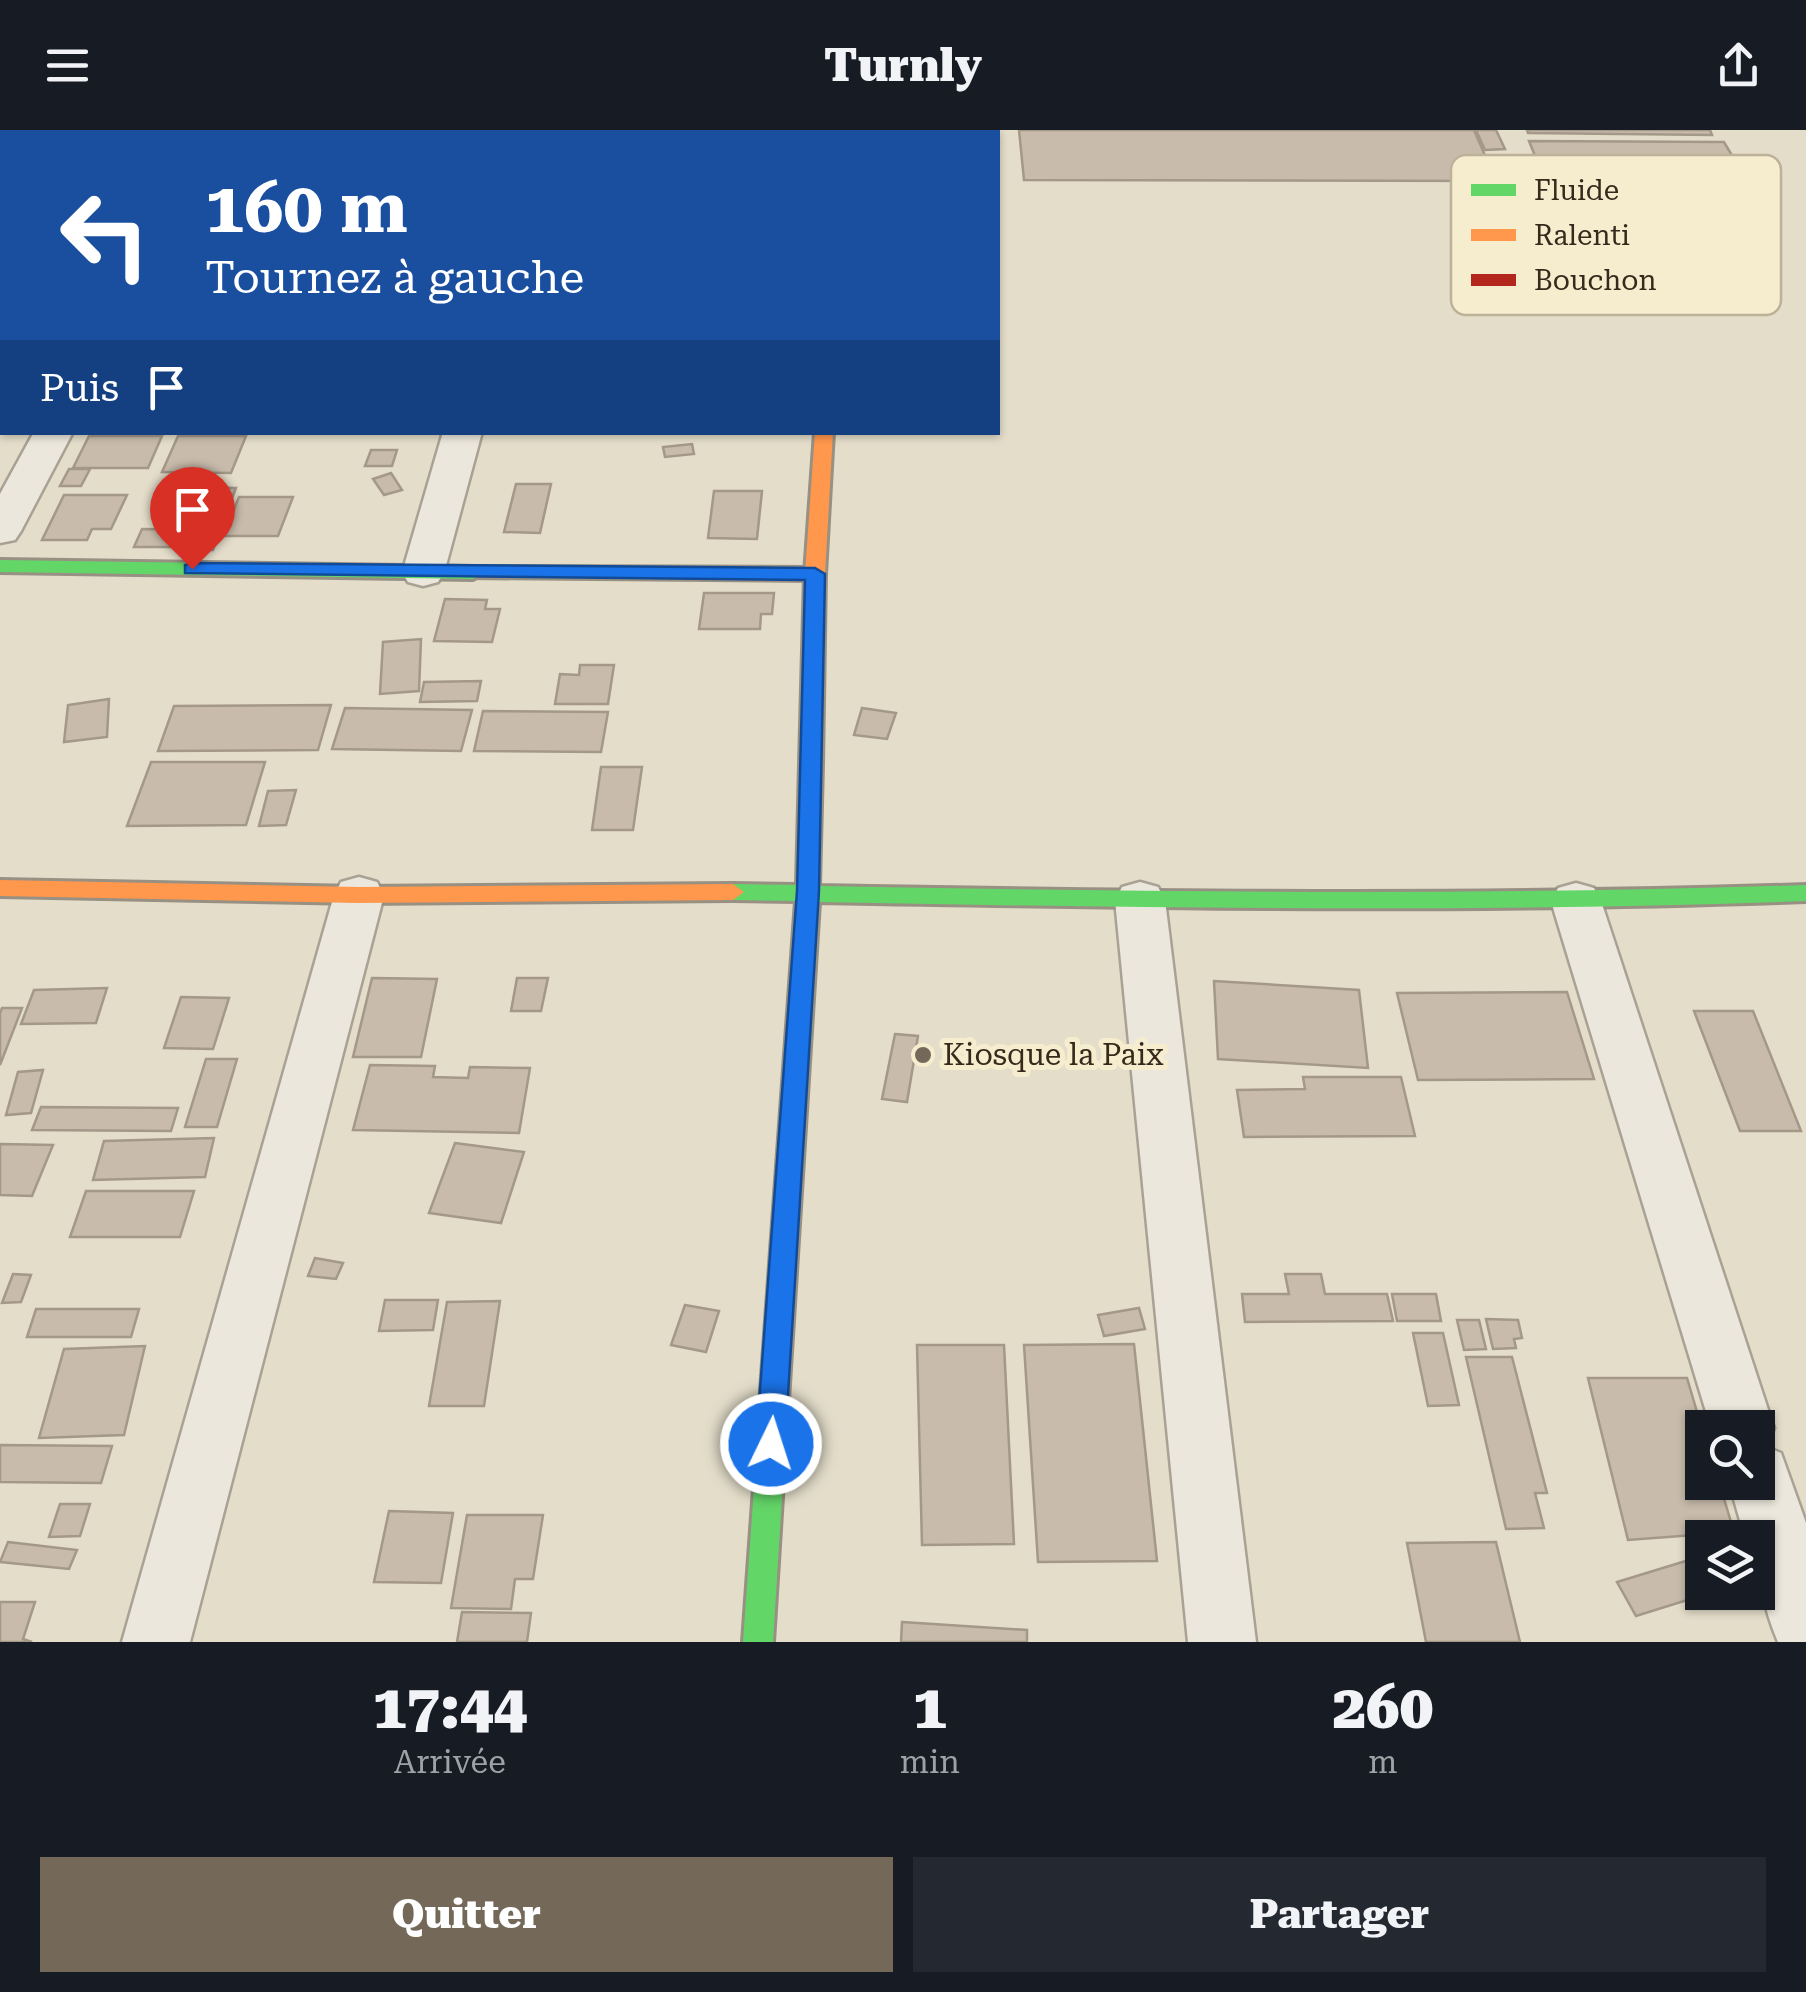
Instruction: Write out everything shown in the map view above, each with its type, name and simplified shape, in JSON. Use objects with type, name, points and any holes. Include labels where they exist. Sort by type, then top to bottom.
[{"type":"street","points":[[0,531],[52,435]]},
{"type":"street","points":[[423,574],[462,435]]},
{"type":"street","points":[[758,1642],[808,891],[815,574],[824,435]]},
{"type":"street","points":[[0,566],[423,574],[815,574]]},
{"type":"street","points":[[0,888],[360,895],[808,891],[1140,900],[1576,902],[1806,892]]},
{"type":"street","points":[[156,1642],[360,895]]},
{"type":"street","points":[[1140,900],[1222,1642]]},
{"type":"street","points":[[1576,902],[1737,1410]]},
{"type":"street","points":[[1766,1500],[1806,1628]]},
{"type":"building","points":[[1019,130],[1474,130],[1485,155],[1451,155],[1451,181],[1024,180]]},
{"type":"building","points":[[1476,130],[1496,130],[1505,149],[1485,150]]},
{"type":"building","points":[[1527,130],[1710,130],[1712,135],[1528,133]]},
{"type":"building","points":[[1529,141],[1724,142],[1732,155],[1535,155]]},
{"type":"building","points":[[89,436],[162,436],[148,468],[73,468]]},
{"type":"building","points":[[178,436],[246,436],[231,473],[162,472]]},
{"type":"building","points":[[692,444],[694,454],[665,457],[663,447]]},
{"type":"building","points":[[371,450],[397,450],[392,466],[365,466]]},
{"type":"building","points":[[69,469],[90,469],[81,486],[60,486]]},
{"type":"building","points":[[391,473],[402,490],[384,495],[373,479]]},
{"type":"building","points":[[516,484],[551,484],[540,533],[504,532]]},
{"type":"building","points":[[176,487],[236,488],[220,528],[160,524]]},
{"type":"building","points":[[714,491],[762,491],[757,539],[708,538]]},
{"type":"building","points":[[64,495],[127,495],[111,529],[92,529],[87,540],[42,540]]},
{"type":"building","points":[[239,497],[293,497],[278,536],[223,536]]},
{"type":"building","points":[[142,529],[221,530],[213,550],[195,550],[196,547],[134,547]]},
{"type":"building","points":[[704,593],[774,593],[772,614],[761,614],[760,629],[699,629]]},
{"type":"building","points":[[445,599],[487,600],[485,609],[500,609],[492,642],[434,641]]},
{"type":"building","points":[[421,639],[419,691],[380,694],[383,642]]},
{"type":"building","points":[[580,665],[614,665],[608,704],[555,704],[560,674],[579,675]]},
{"type":"building","points":[[481,681],[477,701],[420,702],[424,682]]},
{"type":"building","points":[[109,699],[107,737],[64,742],[68,705]]},
{"type":"building","points":[[331,705],[318,750],[158,751],[174,706]]},
{"type":"building","points":[[345,708],[472,710],[461,751],[332,749]]},
{"type":"building","points":[[862,708],[896,713],[887,739],[854,735]]},
{"type":"building","points":[[483,711],[608,712],[601,752],[474,751]]},
{"type":"building","points":[[151,762],[265,762],[246,825],[127,826]]},
{"type":"building","points":[[601,767],[642,767],[633,830],[592,830]]},
{"type":"building","points":[[296,790],[286,825],[259,826],[268,791]]},
{"type":"building","points":[[372,978],[437,979],[421,1057],[353,1057]]},
{"type":"building","points":[[517,978],[548,978],[541,1011],[511,1011]]},
{"type":"building","points":[[1214,981],[1359,990],[1368,1068],[1218,1059]]},
{"type":"building","points":[[107,988],[96,1023],[21,1024],[34,990]]},
{"type":"building","points":[[1567,992],[1594,1079],[1418,1080],[1397,993]]},
{"type":"building","points":[[181,997],[229,998],[213,1049],[164,1048]]},
{"type":"building","points":[[2,1008],[22,1008],[0,1065],[0,1013]]},
{"type":"building","points":[[1694,1011],[1753,1011],[1801,1131],[1740,1131]]},
{"type":"building","points":[[895,1034],[918,1036],[907,1102],[882,1099]]},
{"type":"building","points":[[206,1059],[237,1059],[217,1127],[185,1127]]},
{"type":"building","points":[[370,1065],[435,1066],[433,1077],[468,1078],[470,1067],[530,1068],[519,1133],[353,1130]]},
{"type":"building","points":[[43,1070],[31,1113],[6,1115],[18,1072]]},
{"type":"building","points":[[1303,1077],[1401,1077],[1415,1136],[1244,1137],[1237,1090],[1305,1089]]},
{"type":"building","points":[[41,1107],[178,1108],[171,1131],[32,1130]]},
{"type":"building","points":[[214,1138],[205,1177],[93,1180],[104,1141]]},
{"type":"building","points":[[455,1143],[524,1152],[501,1223],[429,1213]]},
{"type":"building","points":[[0,1144],[53,1145],[32,1196],[0,1195]]},
{"type":"building","points":[[86,1191],[194,1191],[180,1237],[70,1237]]},
{"type":"building","points":[[315,1258],[343,1263],[336,1279],[308,1276]]},
{"type":"building","points":[[13,1274],[31,1275],[21,1302],[2,1303]]},
{"type":"building","points":[[1285,1274],[1321,1274],[1325,1294],[1387,1294],[1393,1321],[1245,1322],[1242,1294],[1289,1294]]},
{"type":"building","points":[[1392,1294],[1436,1294],[1441,1321],[1397,1321]]},
{"type":"building","points":[[385,1300],[438,1300],[433,1330],[379,1331]]},
{"type":"building","points":[[500,1301],[484,1406],[429,1406],[447,1302]]},
{"type":"building","points":[[685,1305],[719,1311],[706,1352],[671,1345]]},
{"type":"building","points":[[1139,1308],[1145,1329],[1104,1336],[1098,1315]]},
{"type":"building","points":[[36,1309],[139,1309],[131,1337],[27,1337]]},
{"type":"building","points":[[1486,1319],[1518,1320],[1522,1338],[1514,1339],[1516,1348],[1493,1349]]},
{"type":"building","points":[[1457,1320],[1479,1320],[1486,1349],[1464,1350]]},
{"type":"building","points":[[1413,1333],[1443,1333],[1459,1405],[1428,1406]]},
{"type":"building","points":[[1134,1344],[1157,1561],[1038,1562],[1024,1345]]},
{"type":"building","points":[[917,1345],[1004,1345],[1014,1544],[922,1545]]},
{"type":"building","points":[[145,1346],[124,1435],[39,1438],[64,1349]]},
{"type":"building","points":[[1466,1357],[1512,1357],[1547,1493],[1535,1493],[1544,1528],[1506,1529]]},
{"type":"building","points":[[1588,1378],[1687,1378],[1696,1410],[1685,1410],[1685,1500],[1724,1500],[1730,1520],[1685,1520],[1685,1536],[1628,1540]]},
{"type":"building","points":[[0,1445],[112,1446],[101,1483],[0,1482]]},
{"type":"building","points":[[60,1504],[90,1504],[80,1536],[49,1537]]},
{"type":"building","points":[[389,1511],[453,1513],[441,1583],[374,1582]]},
{"type":"building","points":[[467,1515],[543,1515],[533,1579],[515,1579],[511,1609],[451,1608]]},
{"type":"building","points":[[8,1542],[77,1550],[69,1569],[0,1562]]},
{"type":"building","points":[[1496,1542],[1520,1642],[1426,1642],[1407,1543]]},
{"type":"building","points":[[1685,1561],[1685,1601],[1636,1616],[1617,1582]]},
{"type":"building","points":[[0,1602],[35,1602],[23,1639],[32,1642],[0,1642]]},
{"type":"building","points":[[462,1612],[531,1613],[527,1642],[457,1642]]},
{"type":"building","points":[[902,1622],[1027,1630],[1027,1642],[901,1642]]},
{"type":"traffic: fast","points":[[0,566],[473,573]]},
{"type":"traffic: fast","points":[[758,1642],[808,891],[811,764]]},
{"type":"traffic: fast","points":[[733,892],[1140,900],[1576,901],[1806,893]]},
{"type":"traffic: slow","points":[[811,764],[815,574],[824,435]]},
{"type":"traffic: slow","points":[[0,888],[359,895],[733,892]]},
{"type":"traffic: jam","points":[[473,573],[815,574]]},
{"type":"place","name":"Kiosque la Paix","points":[[923,1055]]},
{"type":"route","points":[[192,569],[423,574],[815,574],[808,891],[771,1444]]}]
